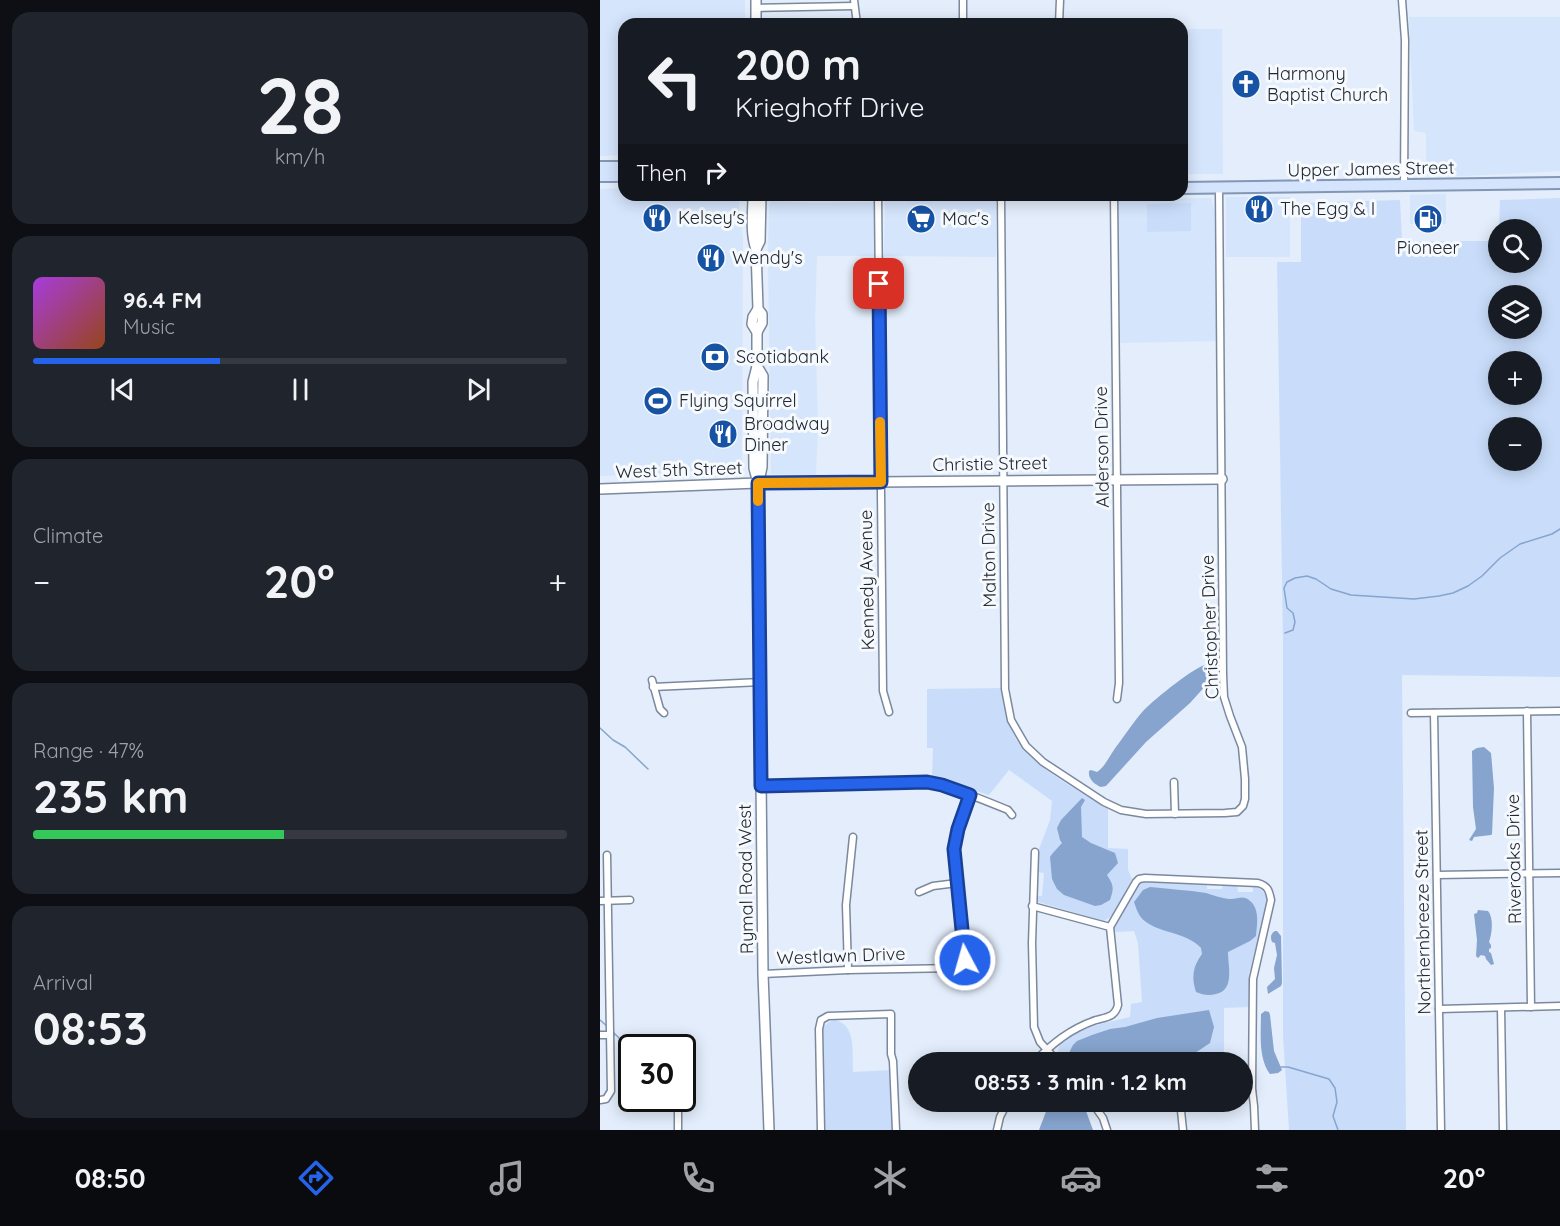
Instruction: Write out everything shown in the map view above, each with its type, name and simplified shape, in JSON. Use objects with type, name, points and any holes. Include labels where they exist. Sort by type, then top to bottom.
[{"type":"main road","points":[[600,167],[618,167]]},
{"type":"main road","points":[[600,176],[618,175]]},
{"type":"main road","name":"Upper James Street","points":[[1188,188],[1560,183]]},
{"type":"main road","points":[[753,201],[756,249]]},
{"type":"main road","points":[[756,249],[760,241],[761,201]]},
{"type":"main road","name":"Rymal Road West","points":[[756,249],[758,309],[752,324],[757,333],[757,366],[753,378],[754,468],[758,483],[763,974],[768,1130]]},
{"type":"main road","name":"Christie Street","points":[[758,483],[1222,478]]},
{"type":"main road","name":"West 5th Street","points":[[600,489],[758,483]]},
{"type":"street","points":[[963,0],[963,18]]},
{"type":"street","points":[[1059,18],[1060,0]]},
{"type":"street","points":[[1402,0],[1405,40],[1404,185]]},
{"type":"street","points":[[756,4],[854,3],[856,18]]},
{"type":"street","name":"Christopher Drive","points":[[1018,732],[1026,746],[1043,762],[1104,802],[1121,810],[1146,814],[1237,812],[1243,806],[1245,779],[1242,747],[1224,697],[1223,675],[1219,188]]},
{"type":"street","name":"Kennedy Avenue","points":[[878,201],[883,691],[889,712]]},
{"type":"street","name":"Malton Drive","points":[[1001,201],[1005,689],[1011,720],[1018,732]]},
{"type":"street","name":"Alderson Drive","points":[[1114,201],[1119,683],[1117,699]]},
{"type":"street","points":[[664,713],[660,709],[653,683],[761,682]]},
{"type":"street","name":"Riveroaks Drive","points":[[1527,711],[1531,1007]]},
{"type":"street","points":[[1411,713],[1560,711]]},
{"type":"street","name":"Northernbreeze Street","points":[[1434,713],[1441,1130]]},
{"type":"street","points":[[761,786],[927,782],[970,795],[1008,810],[1012,815]]},
{"type":"street","points":[[1174,782],[1175,814]]},
{"type":"street","name":"Westlawn Drive","points":[[763,974],[961,966],[965,960],[954,849],[958,829],[970,795]]},
{"type":"street","points":[[848,970],[846,905],[853,837]]},
{"type":"street","points":[[1035,852],[1032,906],[1034,1027],[1040,1042],[1049,1052]]},
{"type":"street","points":[[600,1100],[606,1099],[611,1091],[609,967],[604,901],[607,855]]},
{"type":"street","points":[[1437,875],[1560,873]]},
{"type":"street","points":[[1043,1052],[1077,1028],[1111,1016],[1116,1011],[1118,1005],[1110,927],[1130,891],[1139,879],[1145,878],[1258,883],[1266,885],[1270,891],[1271,900],[1253,980],[1252,1052]]},
{"type":"street","points":[[919,892],[933,886],[957,883]]},
{"type":"street","points":[[604,901],[630,900]]},
{"type":"street","points":[[1032,906],[1110,927]]},
{"type":"street","points":[[600,967],[609,967]]},
{"type":"street","points":[[1439,1009],[1560,1006]]},
{"type":"street","points":[[1502,1008],[1503,1130]]},
{"type":"street","points":[[821,1130],[819,1029],[821,1020],[828,1016],[891,1014],[896,1130]]},
{"type":"street","points":[[600,1035],[610,1035]]},
{"type":"street","points":[[1253,1098],[1255,1130]]},
{"type":"street","points":[[678,1112],[678,1130]]},
{"type":"street","points":[[997,1130],[1002,1112]]},
{"type":"street","points":[[1099,1112],[1107,1130]]},
{"type":"street","points":[[1181,1112],[1183,1130]]},
{"type":"shaded area","points":[[600,0],[745,0],[745,18],[618,18],[618,155],[600,156]]},
{"type":"shaded area","points":[[1409,17],[1560,17],[1560,171],[1464,176],[1426,175],[1426,133],[1414,131]]},
{"type":"shaded area","points":[[1188,29],[1222,29],[1223,174],[1188,174]]},
{"type":"shaded area","points":[[618,188],[618,201],[739,202],[743,239],[742,469],[600,476],[600,189]]},
{"type":"shaded area","points":[[1446,194],[1446,224],[1410,224],[1410,195]]},
{"type":"shaded area","points":[[1226,197],[1290,197],[1290,257],[1226,257]]},
{"type":"shaded area","points":[[1188,198],[1211,198],[1214,209],[1217,341],[1120,343],[1118,201],[1188,201]]},
{"type":"shaded area","points":[[1560,198],[1560,677],[1402,675],[1406,1130],[1289,1130],[1283,1035],[1283,640],[1277,262],[1301,262],[1301,203],[1400,200],[1402,241],[1488,241],[1488,273],[1542,273],[1542,219],[1499,219],[1500,200]]},
{"type":"shaded area","points":[[771,201],[874,202],[875,256],[817,256],[816,475],[771,474],[768,256],[769,204]]},
{"type":"shaded area","points":[[885,201],[996,201],[996,257],[884,256]]},
{"type":"shaded area","points":[[1191,203],[1191,231],[1147,232],[1147,204]]},
{"type":"shaded area","points":[[1208,664],[1210,666],[1208,683],[1190,703],[1146,742],[1106,786],[1101,787],[1094,783],[1089,776],[1089,771],[1097,772],[1102,767],[1144,710],[1185,677]]},
{"type":"shaded area","points":[[1001,688],[1007,719],[1018,742],[1053,775],[1108,809],[1108,848],[1128,849],[1128,870],[1132,879],[1113,915],[1104,921],[1038,902],[1036,896],[1042,896],[1044,873],[1037,872],[1039,849],[1050,820],[1052,801],[1009,770],[989,795],[932,778],[933,748],[927,748],[927,689]]},
{"type":"shaded area","points":[[1484,747],[1491,753],[1494,788],[1492,834],[1474,837],[1472,841],[1469,840],[1476,829],[1473,807],[1472,751]]},
{"type":"shaded area","points":[[1082,798],[1085,800],[1081,807],[1082,837],[1115,853],[1118,863],[1107,875],[1113,887],[1110,900],[1095,906],[1064,895],[1057,889],[1052,879],[1050,857],[1062,843],[1057,828],[1061,820]]},
{"type":"shaded area","points":[[1141,882],[1207,885],[1207,889],[1222,889],[1223,885],[1237,886],[1238,892],[1253,892],[1253,885],[1267,897],[1249,974],[1249,1007],[1224,1008],[1224,1052],[1058,1052],[1059,1045],[1075,1034],[1093,1026],[1130,1017],[1131,1004],[1142,1002],[1138,943],[1134,931],[1114,932],[1114,926],[1135,886]]},
{"type":"shaded area","points":[[1150,887],[1206,893],[1229,899],[1245,898],[1253,904],[1257,917],[1256,936],[1228,952],[1229,977],[1226,988],[1222,992],[1208,995],[1196,992],[1194,972],[1202,954],[1201,948],[1187,938],[1153,926],[1140,916],[1134,902],[1143,890]]},
{"type":"shaded area","points":[[1478,910],[1488,911],[1492,922],[1489,952],[1494,964],[1491,965],[1485,956],[1481,955],[1478,958],[1476,956],[1474,914]]},
{"type":"shaded area","points":[[1275,931],[1281,936],[1282,983],[1268,994],[1267,987],[1275,979],[1274,968],[1277,955],[1275,943],[1272,942],[1271,937]]},
{"type":"shaded area","points":[[1209,1010],[1214,1027],[1210,1043],[1196,1052],[1070,1052],[1077,1041],[1092,1035],[1157,1018]]},
{"type":"shaded area","points":[[1265,1011],[1270,1015],[1274,1051],[1282,1070],[1278,1073],[1270,1074],[1262,1053],[1261,1014]]},
{"type":"shaded area","points":[[835,1020],[842,1023],[850,1034],[853,1049],[853,1072],[892,1070],[893,1130],[824,1130],[822,1030],[827,1023]]},
{"type":"shaded area","points":[[1046,1112],[1086,1112],[1093,1130],[1039,1130]]},
{"type":"waterway","points":[[1285,633],[1293,630],[1295,622],[1293,613],[1287,608],[1284,588],[1287,582],[1295,578],[1307,576],[1331,589],[1351,595],[1414,599],[1439,596],[1468,586],[1520,544],[1552,534],[1560,529]]},
{"type":"waterway","points":[[600,728],[648,769]]},
{"type":"waterway","points":[[600,1020],[608,1027]]},
{"type":"waterway","points":[[613,1032],[618,1037]]},
{"type":"waterway","points":[[1281,1067],[1329,1079],[1335,1088],[1337,1102],[1333,1116],[1338,1130]]},
{"type":"slow traffic","points":[[758,501],[758,483],[881,482],[880,422]]},
{"type":"place","name":"Harmony Baptist Church","points":[[1246,84]]},
{"type":"place","name":"The Egg & I","points":[[1259,209]]},
{"type":"place","name":"Kelsey's","points":[[657,218]]},
{"type":"place","name":"Mac's","points":[[921,219]]},
{"type":"place","name":"Pioneer","points":[[1428,219]]},
{"type":"place","name":"Wendy's","points":[[711,258]]},
{"type":"place","name":"Scotiabank","points":[[715,357]]},
{"type":"place","name":"Flying Squirrel","points":[[658,401]]},
{"type":"place","name":"Broadway Diner","points":[[723,434]]},
{"type":"route","points":[[879,284],[881,482],[758,483],[761,786],[927,782],[970,795],[958,829],[954,849],[965,960]]}]
